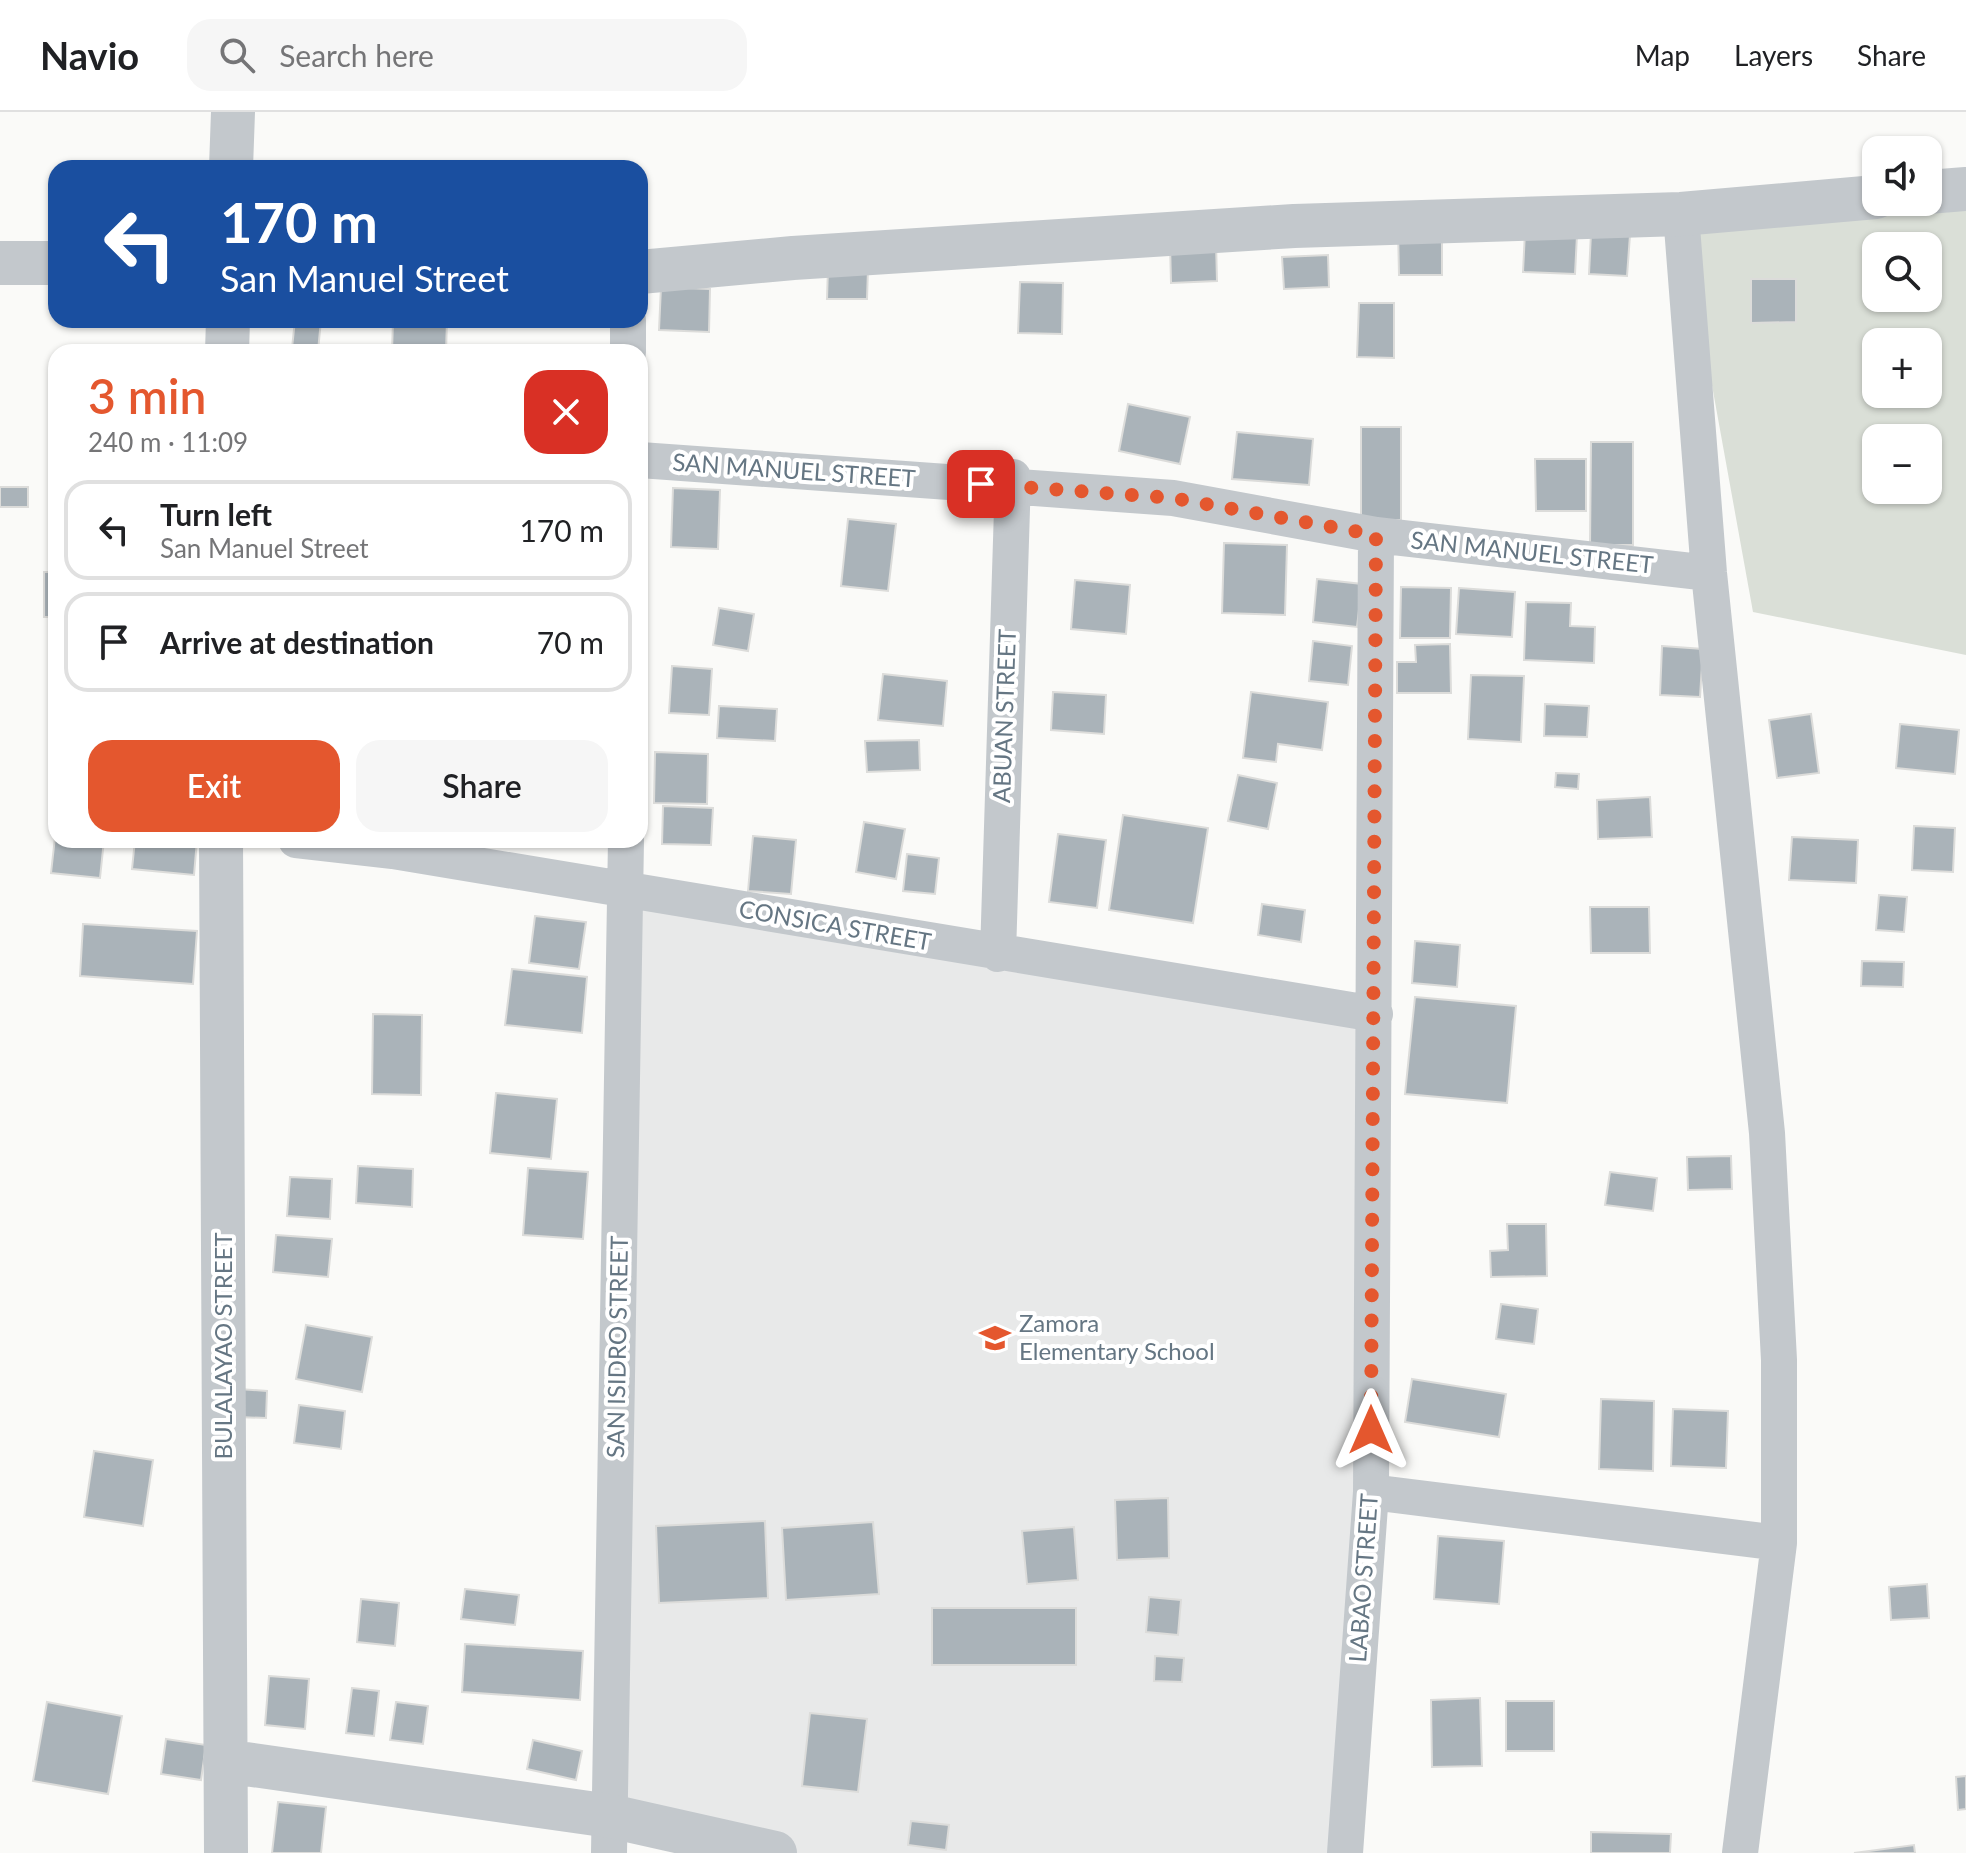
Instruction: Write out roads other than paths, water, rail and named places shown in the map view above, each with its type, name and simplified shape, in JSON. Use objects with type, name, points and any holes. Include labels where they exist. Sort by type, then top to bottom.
[{"type":"street","points":[[231,160],[233,112]]},
{"type":"street","points":[[1942,191],[1966,189]]},
{"type":"street","points":[[648,271],[793,258],[1294,226],[1681,214],[1862,198]]},
{"type":"street","points":[[1681,214],[1709,573],[1767,1133],[1779,1360],[1779,1543],[1740,1853]]},
{"type":"street","points":[[0,263],[48,263]]},
{"type":"street","name":"SAN MANUEL STREET","points":[[648,460],[1013,482],[1173,498],[1376,535],[1709,573]]},
{"type":"street","name":"ABUAN STREET","points":[[998,954],[1013,482]]},
{"type":"street","name":"LABAO STREET","points":[[1345,1853],[1371,1492],[1376,535]]},
{"type":"street","name":"BULALAYAO STREET","points":[[221,848],[226,1853]]},
{"type":"street","name":"CONSICA STREET","points":[[367,848],[1375,1014]]},
{"type":"street","name":"SAN ISIDRO STREET","points":[[610,1834],[626,848]]},
{"type":"street","points":[[1371,1492],[1779,1543]]},
{"type":"street","points":[[225,1761],[610,1834],[775,1853]]},
{"type":"place","name":"Zamora Elementary School","points":[[995,1338]]}]
